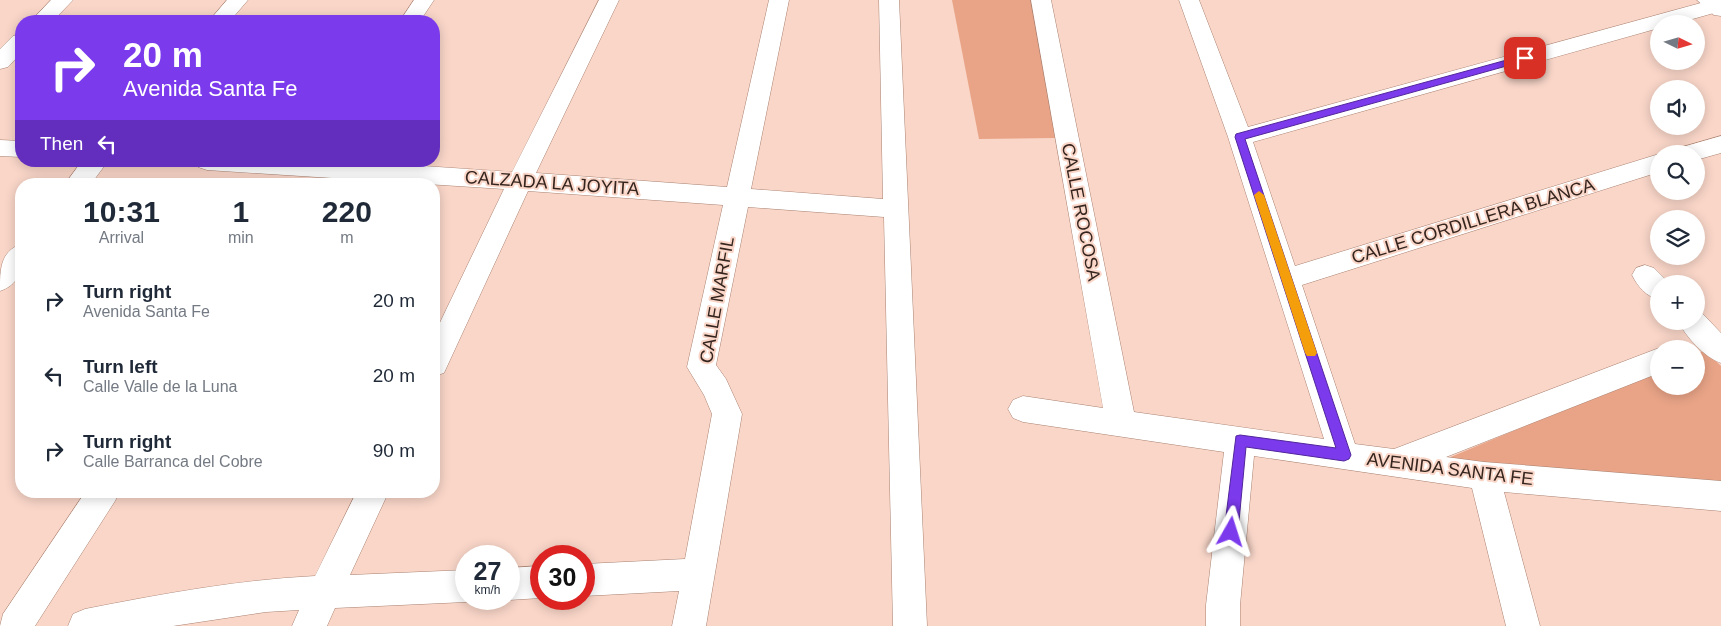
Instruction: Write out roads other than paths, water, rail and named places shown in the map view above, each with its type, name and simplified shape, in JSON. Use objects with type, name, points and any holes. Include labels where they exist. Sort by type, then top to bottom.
[{"type":"street","points":[[47,15],[63,0]]},
{"type":"street","points":[[225,15],[238,0]]},
{"type":"street","points":[[414,15],[424,0]]},
{"type":"street","points":[[440,351],[520,181],[609,0]]},
{"type":"street","name":"CALLE MARFIL","points":[[689,626],[727,414],[716,388],[701,367],[779,0]]},
{"type":"street","points":[[889,0],[910,626]]},
{"type":"street","name":"CALLE ROCOSA","points":[[1041,0],[1121,423]]},
{"type":"street","points":[[1189,0],[1240,137],[1344,455]]},
{"type":"street","points":[[1240,137],[1714,5]]},
{"type":"street","points":[[0,62],[15,47]]},
{"type":"street","points":[[0,148],[15,149]]},
{"type":"street","points":[[1705,150],[1721,166]]},
{"type":"street","name":"CALLE CORDILLERA BLANCA","points":[[1287,279],[1650,166]]},
{"type":"street","points":[[83,178],[91,167]]},
{"type":"street","name":"CALZADA LA JOYITA","points":[[271,167],[314,171],[520,181],[897,209]]},
{"type":"street","points":[[0,280],[15,261]]},
{"type":"street","points":[[1396,463],[1650,364]]},
{"type":"street","name":"AVENIDA SANTA FE","points":[[1024,409],[1484,476],[1721,496]]},
{"type":"street","points":[[1223,626],[1223,605],[1240,440]]},
{"type":"street","points":[[1484,476],[1523,626]]},
{"type":"street","points":[[15,626],[99,498]]},
{"type":"street","points":[[309,626],[370,498]]},
{"type":"street","points":[[595,579],[699,574]]},
{"type":"street","points":[[85,626],[184,607],[266,595],[455,587]]}]
